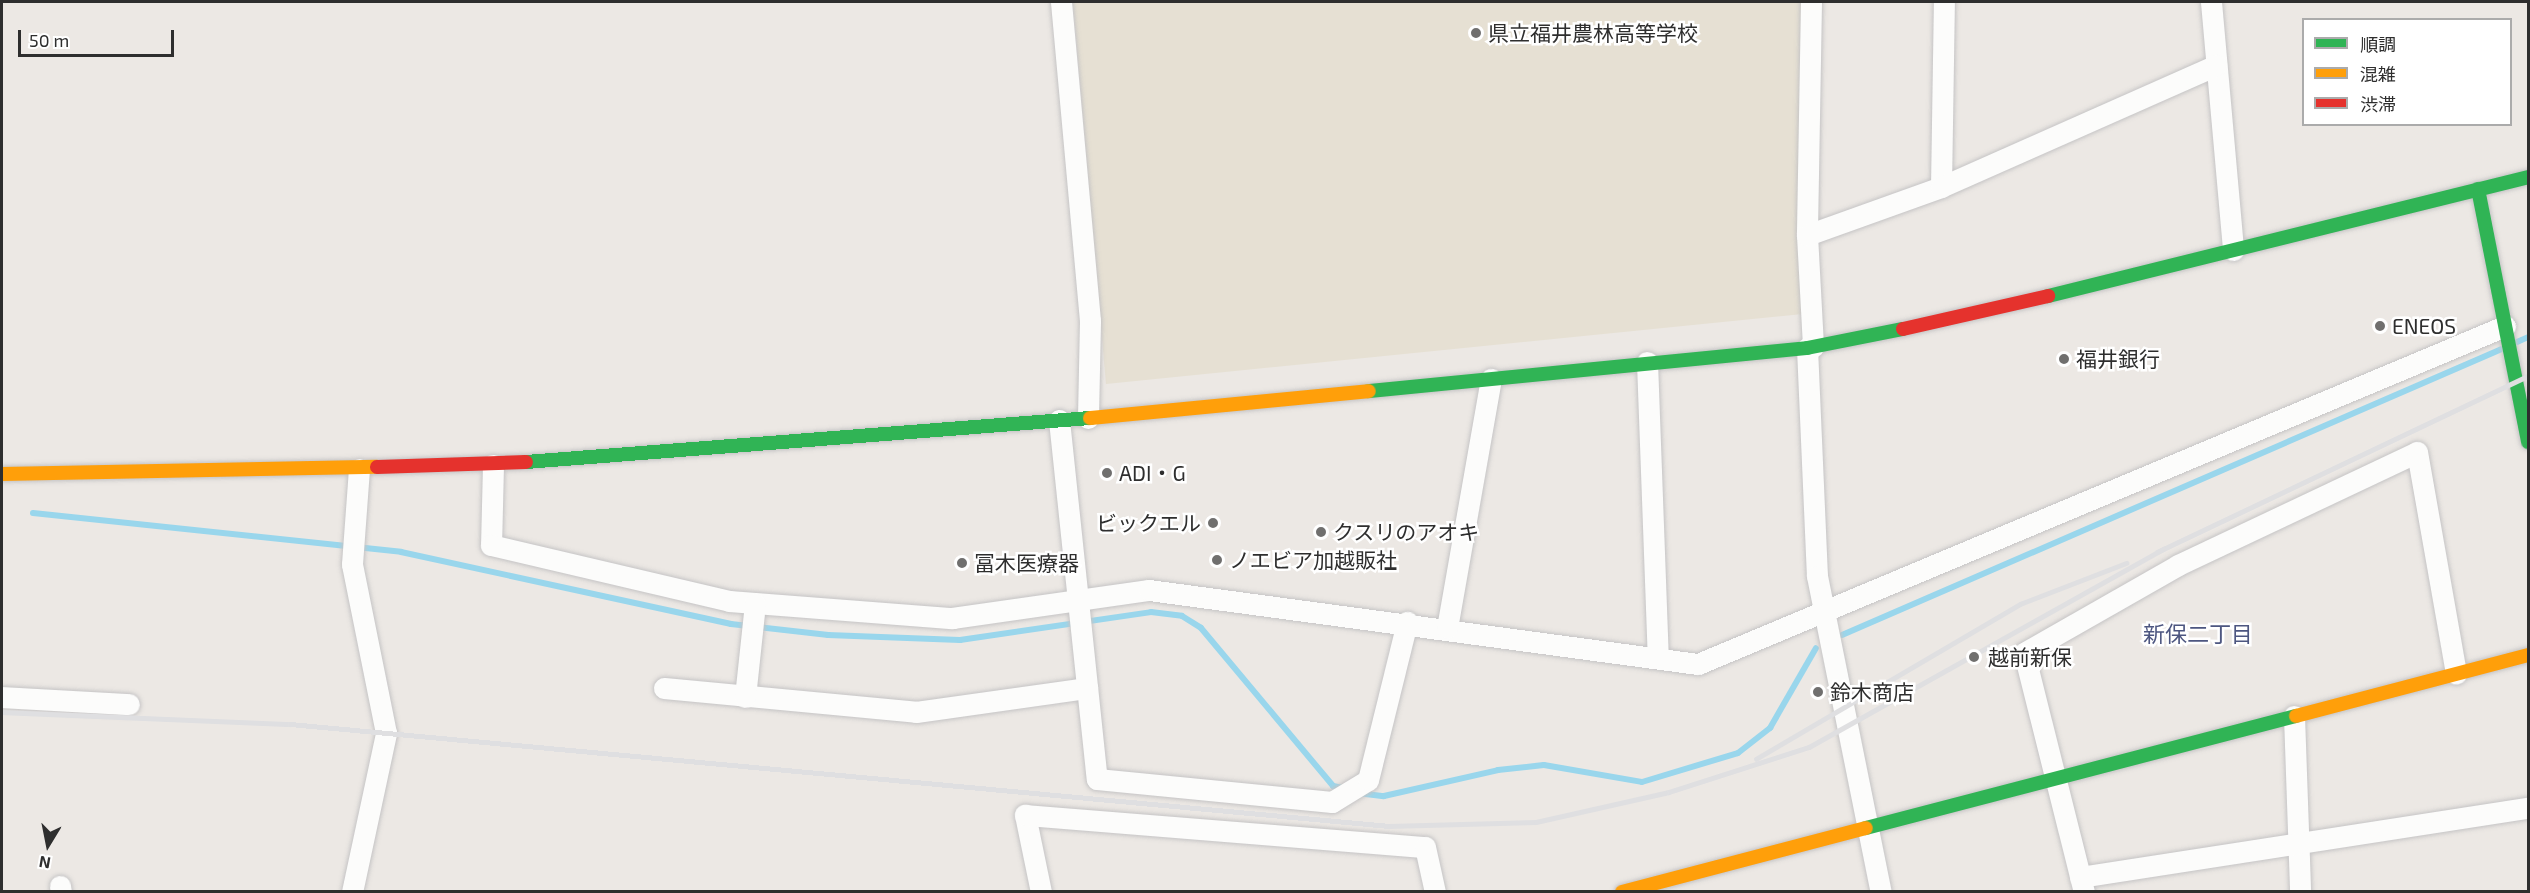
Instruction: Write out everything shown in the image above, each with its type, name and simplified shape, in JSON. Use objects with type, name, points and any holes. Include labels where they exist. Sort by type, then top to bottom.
[{"type":"street","points":[[1061,2],[1090,321],[1088,418]]},
{"type":"street","points":[[1811,2],[1807,235],[1817,576],[1881,891]]},
{"type":"street","points":[[1941,187],[1944,2]]},
{"type":"street","points":[[2211,2],[2233,250]]},
{"type":"street","points":[[1807,235],[1941,187],[2216,65]]},
{"type":"street","points":[[2,474],[493,465],[1088,418],[1810,348],[2233,250],[2529,177]]},
{"type":"street","points":[[2478,189],[2528,442]]},
{"type":"street","points":[[493,465],[491,544],[755,604],[952,618],[1149,590],[1407,622],[1698,664],[2505,326]]},
{"type":"street","points":[[1647,362],[1658,658]]},
{"type":"street","points":[[1447,628],[1491,379]]},
{"type":"street","points":[[1059,420],[1097,779],[1332,802],[1368,780],[1407,622]]},
{"type":"street","points":[[2456,674],[2417,452],[2178,565],[2024,653],[2082,884],[2298,843],[2529,808]]},
{"type":"street","points":[[352,891],[386,733],[352,564],[359,469]]},
{"type":"street","points":[[745,697],[755,604]]},
{"type":"street","points":[[1622,891],[1869,829],[2529,655]]},
{"type":"street","points":[[664,688],[916,712],[1087,688]]},
{"type":"street","points":[[2,697],[129,704]]},
{"type":"street","points":[[2294,716],[2300,891]]},
{"type":"street","points":[[1041,891],[1024,815],[1425,847],[1434,891]]},
{"type":"shaded area","points":[[1073,2],[1804,2],[1803,314],[1106,384]]},
{"type":"waterway","points":[[2517,342],[2528,337]]},
{"type":"waterway","points":[[1842,635],[2502,349]]},
{"type":"waterway","points":[[33,513],[401,552],[731,624],[828,635],[960,640],[1151,612],[1182,616],[1201,628],[1333,786],[1343,788]]},
{"type":"waterway","points":[[1358,793],[1384,796],[1498,770],[1544,765],[1642,782],[1738,753],[1770,728],[1816,648]]},
{"type":"railway","points":[[2157,552],[2528,376]]},
{"type":"railway","points":[[2,712],[290,724],[1389,826],[1536,822],[1669,792],[1809,747],[2164,549]]},
{"type":"railway","points":[[1756,759],[2020,604],[2126,563]]},
{"type":"traffic: fast","points":[[2048,296],[2528,177]]},
{"type":"traffic: fast","points":[[2478,189],[2528,442]]},
{"type":"traffic: fast","points":[[1369,391],[1807,348],[1903,329]]},
{"type":"traffic: fast","points":[[526,462],[1090,418]]},
{"type":"traffic: fast","points":[[1866,828],[2296,716]]},
{"type":"traffic: slow","points":[[1090,418],[1369,391]]},
{"type":"traffic: slow","points":[[2,474],[377,467]]},
{"type":"traffic: slow","points":[[2296,716],[2528,655]]},
{"type":"traffic: slow","points":[[1622,892],[1866,828]]},
{"type":"traffic: jam","points":[[1903,329],[2048,296]]},
{"type":"traffic: jam","points":[[377,467],[526,462]]},
{"type":"place","name":"県立福井農林高等学校","points":[[1476,33]]},
{"type":"place","name":"ENEOS","points":[[2380,326]]},
{"type":"place","name":"福井銀行","points":[[2064,359]]},
{"type":"place","name":"ADI・G","points":[[1107,473]]},
{"type":"place","name":"ビックエル","points":[[1213,523]]},
{"type":"place","name":"クスリのアオキ","points":[[1321,532]]},
{"type":"place","name":"ノエビア加越販社","points":[[1217,560]]},
{"type":"place","name":"冨木医療器","points":[[962,563]]},
{"type":"place","name":"越前新保","points":[[1974,657]]},
{"type":"place","name":"鈴木商店","points":[[1818,692]]},
{"type":"district","name":"新保二丁目","points":[[2198,634]]}]
